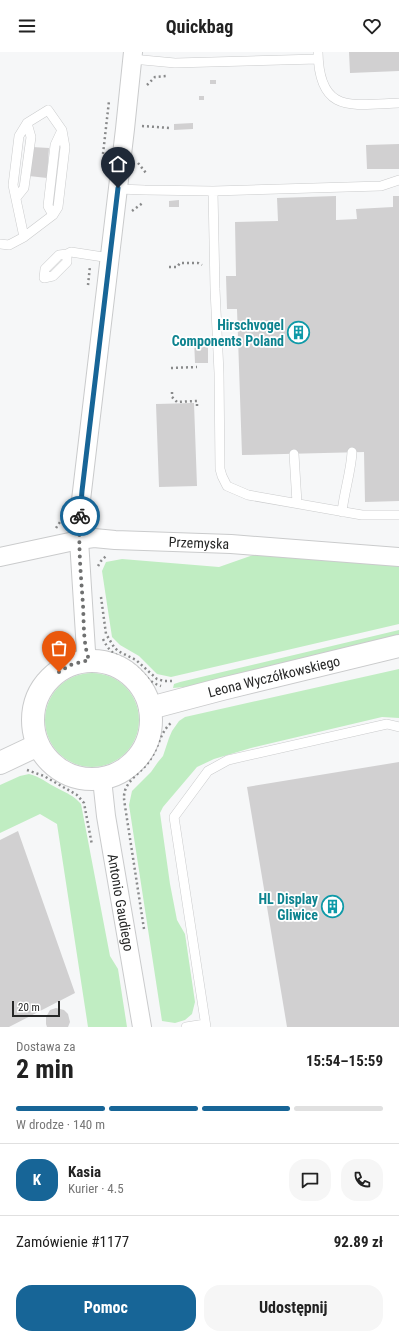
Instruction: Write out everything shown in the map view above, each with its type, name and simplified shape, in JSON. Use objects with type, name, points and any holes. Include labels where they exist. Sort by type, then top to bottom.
[{"type":"street","points":[[89,660],[86,651],[79,540],[82,491],[110,258],[132,55]]},
{"type":"street","name":"Przemyska","points":[[0,557],[94,538],[231,544],[399,557]]},
{"type":"street","name":"Leona Wyczółkowskiego","points":[[150,708],[399,646]]},
{"type":"street","points":[[89,660],[111,664],[133,676],[145,691],[150,708],[150,733],[139,756],[131,766],[120,773],[102,779],[88,780],[60,770],[47,758],[38,745],[33,731],[33,713],[43,688],[54,676],[64,669],[76,663],[89,660]]},
{"type":"street","points":[[0,763],[38,745]]},
{"type":"street","name":"Antonio Gaudiego","points":[[102,779],[106,816],[142,1027]]},
{"type":"lane","points":[[132,55],[175,63],[318,55],[320,78],[331,96],[338,101],[351,104],[399,103]]},
{"type":"lane","points":[[0,244],[9,245],[24,237],[53,215],[58,207],[65,147],[62,130],[48,110],[27,123],[19,136],[13,185],[24,237]]},
{"type":"lane","points":[[118,188],[213,191],[381,186],[399,180]]},
{"type":"lane","points":[[213,191],[214,289],[219,373],[220,469],[227,486],[248,495],[342,512],[362,515],[399,514]]},
{"type":"lane","points":[[67,254],[71,252],[110,258]]},
{"type":"lane","points":[[342,512],[352,462],[352,452]]},
{"type":"lane","points":[[294,454],[297,503]]},
{"type":"lane","points":[[186,1027],[205,1025],[174,817],[208,771],[228,760],[388,724],[399,727]]},
{"type":"path","points":[[144,87],[155,77],[169,75]]},
{"type":"path","points":[[136,126],[170,128]]},
{"type":"path","points":[[169,267],[177,267],[180,263],[198,263],[204,269]]},
{"type":"path","points":[[171,368],[198,367]]},
{"type":"path","points":[[172,392],[172,397],[177,402],[197,401],[197,409]]},
{"type":"path","points":[[50,530],[57,527],[63,514]]},
{"type":"path","points":[[98,572],[100,561],[106,556],[112,554]]},
{"type":"path","points":[[100,590],[106,634],[114,647],[118,651],[136,660],[157,679],[169,681],[179,680]]},
{"type":"path","points":[[102,638],[107,648],[114,654],[133,665],[149,681],[165,687]]},
{"type":"path","points":[[144,931],[123,796],[129,784],[155,753],[166,727],[174,720]]},
{"type":"path","points":[[20,773],[27,770],[40,774],[77,795],[84,803],[93,848]]},
{"type":"green space","points":[[256,554],[399,566],[399,624],[171,677],[157,674],[139,656],[120,645],[112,637],[102,571],[106,562],[122,559],[219,567]]},
{"type":"green space","points":[[399,630],[399,637],[220,680],[173,688],[174,684],[180,682]]},
{"type":"green space","points":[[399,669],[399,718],[382,717],[251,748],[214,759],[197,767],[163,807],[160,813],[170,884],[177,920],[185,934],[195,1002],[192,1014],[185,1020],[175,1023],[162,1021],[129,805],[132,791],[151,772],[163,756],[172,731],[179,721],[185,717]]},
{"type":"green space","points":[[92,673],[110,676],[125,687],[136,702],[139,720],[136,738],[125,753],[110,764],[92,767],[74,764],[59,753],[48,738],[45,720],[48,702],[59,687],[74,676]]},
{"type":"green space","points":[[29,774],[40,778],[70,795],[81,804],[110,956],[118,969],[127,1027],[88,1027],[57,824],[40,814],[0,833],[0,785],[20,776]]},
{"type":"building","points":[[349,52],[399,52],[399,71],[350,73]]},
{"type":"building","points":[[210,80],[216,80],[216,84],[210,84]]},
{"type":"building","points":[[199,96],[204,96],[204,100],[199,100]]},
{"type":"building","points":[[193,123],[193,129],[174,130],[174,124]]},
{"type":"building","points":[[399,144],[399,169],[367,169],[366,145]]},
{"type":"building","points":[[32,147],[49,148],[47,178],[29,176]]},
{"type":"building","name":"Hirschvogel Components Poland","points":[[336,196],[336,220],[357,219],[356,209],[393,207],[393,196],[399,196],[399,501],[365,502],[364,452],[242,455],[237,309],[227,309],[226,276],[236,276],[235,222],[278,221],[277,198]]},
{"type":"building","points":[[179,200],[179,207],[169,207],[169,201]]},
{"type":"building","points":[[194,339],[208,339],[208,363],[195,363]]},
{"type":"building","points":[[194,403],[197,486],[159,487],[156,404]]},
{"type":"building","name":"HL Display Gliwice","points":[[399,762],[399,1027],[287,1027],[247,787]]},
{"type":"building","points":[[18,831],[75,993],[9,1027],[0,1027],[0,840]]},
{"type":"building","points":[[56,1008],[64,1010],[68,1014],[70,1022],[68,1027],[47,1027],[46,1017],[50,1010]]},
{"type":"way so far","points":[[59,672],[70,665],[89,660],[86,651],[83,614],[79,540],[80,516]]},
{"type":"place","name":"Hirschvogel Components Poland","points":[[299,333]]},
{"type":"place","name":"HL Display Gliwice","points":[[333,907]]},
{"type":"route","points":[[80,516],[118,188]]}]
